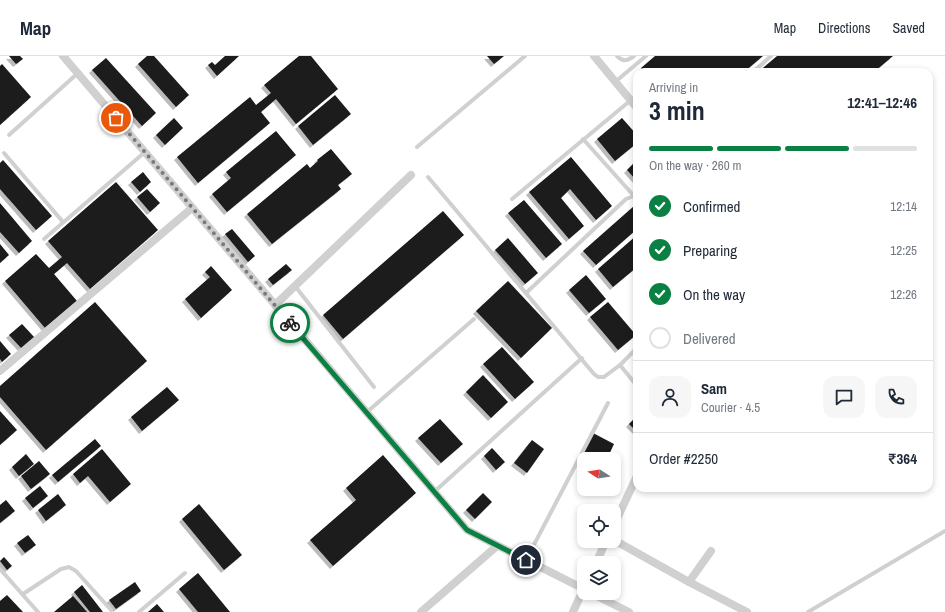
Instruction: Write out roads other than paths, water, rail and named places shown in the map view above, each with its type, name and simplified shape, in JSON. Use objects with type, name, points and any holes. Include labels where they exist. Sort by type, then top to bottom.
[{"type":"street","points":[[63,56],[467,530],[577,586]]},
{"type":"street","points":[[594,56],[633,103]]},
{"type":"street","points":[[275,305],[411,175]]},
{"type":"street","points":[[0,371],[192,208]]},
{"type":"street","points":[[621,510],[633,485]]},
{"type":"street","points":[[621,544],[747,612]]},
{"type":"street","points":[[421,612],[497,546]]},
{"type":"street","points":[[689,582],[711,551]]},
{"type":"street","points":[[573,612],[579,600]]},
{"type":"street","points":[[605,600],[630,612]]},
{"type":"lane","points":[[417,147],[525,56]]},
{"type":"lane","points":[[617,56],[621,60],[626,61],[634,56]]},
{"type":"lane","points":[[615,82],[646,56]]},
{"type":"lane","points":[[758,68],[771,56]]},
{"type":"lane","points":[[9,135],[78,73]]},
{"type":"lane","points":[[512,199],[631,100]]},
{"type":"lane","points":[[583,140],[633,194]]},
{"type":"lane","points":[[44,239],[145,152]]},
{"type":"lane","points":[[4,154],[63,222]]},
{"type":"lane","points":[[428,177],[598,377],[604,377],[620,365],[633,352]]},
{"type":"lane","points":[[526,293],[626,199],[633,198]]},
{"type":"lane","points":[[295,286],[374,387]]},
{"type":"lane","points":[[366,412],[474,319]]},
{"type":"lane","points":[[434,492],[582,358]]},
{"type":"lane","points":[[620,365],[633,381]]},
{"type":"lane","points":[[526,560],[608,403]]},
{"type":"lane","points":[[808,612],[945,531]]},
{"type":"lane","points":[[23,594],[61,569],[69,567],[76,571],[111,610]]},
{"type":"lane","points":[[0,569],[38,612]]},
{"type":"lane","points":[[139,612],[185,573]]}]
